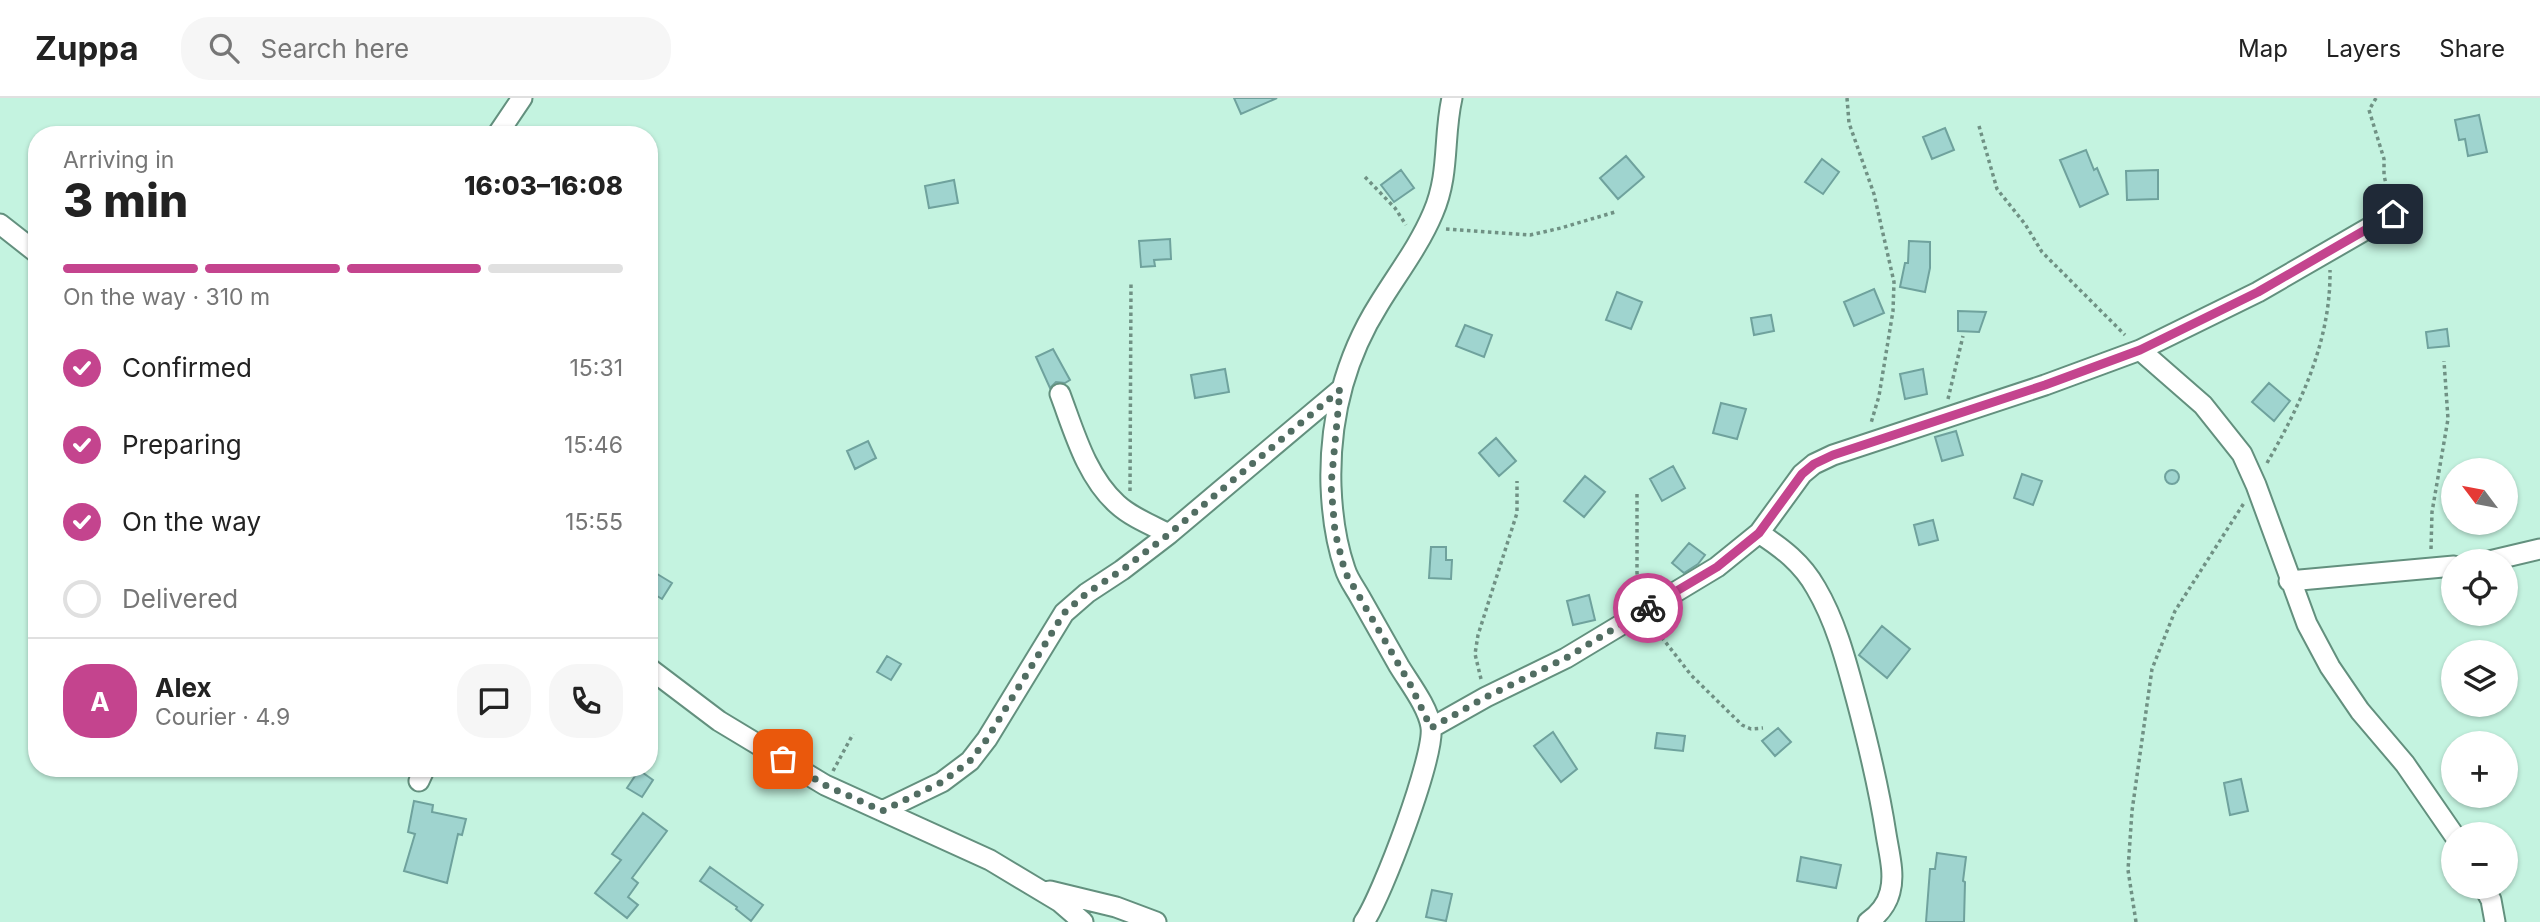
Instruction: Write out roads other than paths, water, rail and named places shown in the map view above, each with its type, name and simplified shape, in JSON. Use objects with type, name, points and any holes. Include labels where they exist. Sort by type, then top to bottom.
[{"type":"street","points":[[503,126],[522,98]]},
{"type":"street","points":[[1364,922],[1384,884],[1421,777],[1431,728],[1416,696],[1345,572],[1335,532],[1331,485],[1340,390],[1362,333],[1417,246],[1434,211],[1445,173],[1452,98]]},
{"type":"street","points":[[1431,728],[1486,697],[1566,658],[1717,567],[1759,533],[1802,474],[1814,464],[1833,455],[2045,385],[2140,350],[2258,292],[2393,214]]},
{"type":"street","points":[[0,224],[28,246]]},
{"type":"street","points":[[2140,350],[2203,405],[2242,454],[2307,624],[2330,667],[2360,711],[2405,764],[2445,822]]},
{"type":"street","points":[[882,811],[942,782],[970,761],[987,739],[1064,613],[1087,593],[1169,534],[1340,390]]},
{"type":"street","points":[[1060,394],[1078,444],[1099,482],[1116,504],[1169,534]]},
{"type":"street","points":[[1759,533],[1793,556],[1816,586],[1833,623],[1845,659],[1869,748],[1892,871],[1890,894],[1879,914],[1868,922]]},
{"type":"street","points":[[2518,555],[2540,550]]},
{"type":"street","points":[[2290,581],[2441,567]]},
{"type":"street","points":[[658,675],[719,721],[825,785],[990,860],[1060,902],[1083,922]]},
{"type":"street","points":[[1038,888],[1116,907],[1156,922]]},
{"type":"street","points":[[2490,899],[2495,922]]}]
